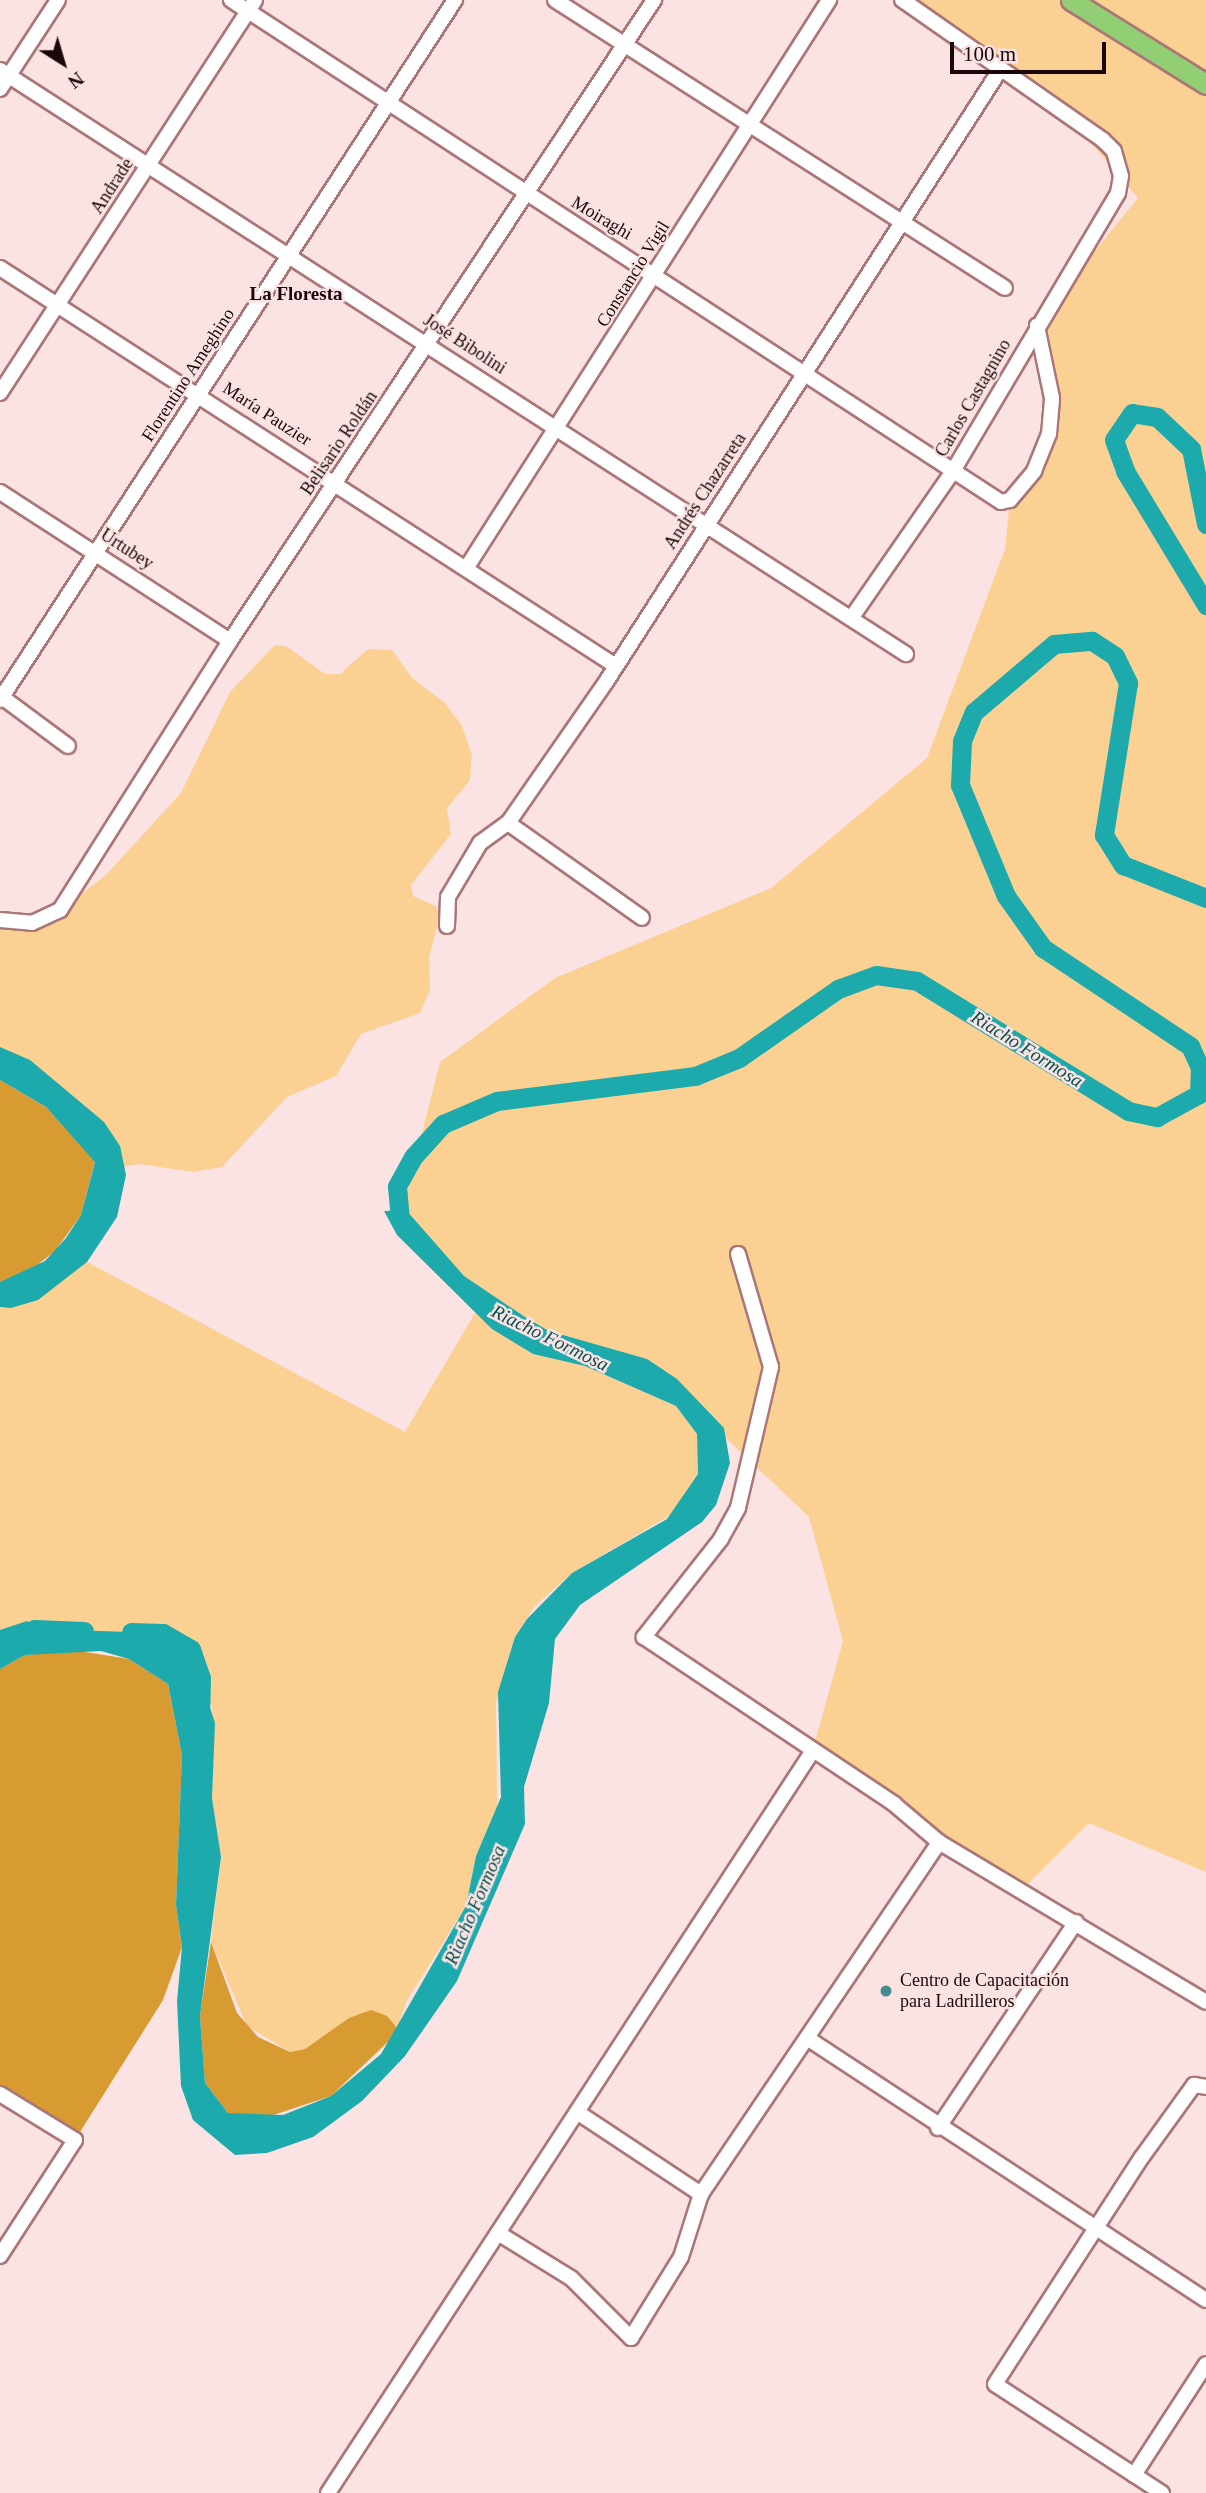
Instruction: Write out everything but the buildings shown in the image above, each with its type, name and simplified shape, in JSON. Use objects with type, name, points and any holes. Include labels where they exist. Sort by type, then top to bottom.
[{"type":"highway","points":[[1071,0],[1206,84]]},
{"type":"street","points":[[0,89],[4,73],[58,0]]},
{"type":"street","name":"Moiraghi","points":[[231,0],[252,5],[388,104],[527,195],[656,272],[1001,502],[1010,500],[1034,471],[1052,414],[1037,326]]},
{"type":"street","name":"Florentino Ameghino","points":[[1,699],[455,0]]},
{"type":"street","points":[[555,0],[1005,288]]},
{"type":"street","name":"Belisario Roldán","points":[[0,920],[32,923],[60,910],[230,641],[429,344],[654,0]]},
{"type":"street","name":"Constancio Vigil","points":[[467,567],[559,429],[829,0]]},
{"type":"street","points":[[902,0],[1000,70]]},
{"type":"street","name":"Andrade","points":[[0,393],[252,5]]},
{"type":"street","name":"Carlos Castagnino","points":[[852,617],[953,471],[1118,193],[1119,162],[1103,140],[1000,70]]},
{"type":"street","name":"Andrés Chazarreta","points":[[447,926],[447,897],[480,843],[508,823],[616,666],[1000,70]]},
{"type":"street","name":"José Bibolini","points":[[4,73],[289,252],[704,527],[906,653]]},
{"type":"street","name":"María Pauzier","points":[[0,268],[337,482],[616,666]]},
{"type":"street","name":"Urtubey","points":[[0,492],[97,552],[230,641]]},
{"type":"street","points":[[1,699],[68,746]]},
{"type":"street","points":[[508,823],[642,918]]},
{"type":"street","points":[[738,1254],[771,1367],[738,1508],[721,1539],[644,1637],[812,1752],[894,1804],[939,1842],[1206,2002]]},
{"type":"street","points":[[328,2493],[812,1752]]},
{"type":"street","points":[[498,2233],[571,2278],[631,2338],[681,2257],[701,2194],[939,1842]]},
{"type":"street","points":[[939,2128],[1076,1922]]},
{"type":"street","points":[[807,2038],[939,2128],[1206,2300]]},
{"type":"street","points":[[1162,2493],[995,2384],[1095,2228],[1200,2086]]},
{"type":"street","points":[[0,2094],[75,2140],[0,2256]]},
{"type":"street","points":[[577,2112],[701,2194]]},
{"type":"street","points":[[1134,2474],[1206,2364]]},
{"type":"shaded area","points":[[902,0],[1206,0],[1206,1872],[1089,1823],[1019,1893],[812,1752],[843,1641],[809,1517],[686,1400],[521,1329],[400,1220],[440,1062],[555,978],[771,888],[927,758],[1005,549],[1010,500],[1034,471],[1052,414],[1044,313],[1138,198],[1031,73],[1060,111]]},
{"type":"shaded area","points":[[275,645],[286,646],[325,674],[340,674],[368,649],[392,650],[412,678],[445,703],[462,726],[472,755],[470,780],[447,808],[451,834],[411,885],[413,896],[436,906],[439,919],[429,957],[430,990],[420,1013],[361,1034],[336,1076],[287,1097],[222,1167],[194,1172],[139,1164],[109,1169],[96,1133],[0,1064],[0,920],[20,923],[60,910],[105,876],[181,793],[230,692]]},
{"type":"shaded area","points":[[0,1080],[46,1107],[95,1161],[81,1215],[55,1251],[23,1276],[0,1282]]},
{"type":"shaded area","points":[[87,1262],[405,1432],[475,1313],[532,1354],[585,1366],[676,1406],[697,1434],[698,1474],[676,1512],[572,1573],[535,1606],[515,1637],[496,1703],[497,1808],[476,1856],[466,1906],[406,2002],[397,2028],[387,2016],[349,2018],[305,2049],[290,2052],[247,2026],[211,1942],[221,1857],[212,1798],[212,1706],[201,1693],[190,1649],[163,1633],[0,1630],[0,1307],[11,1308]]},
{"type":"shaded area","points":[[73,1650],[129,1659],[168,1684],[182,1755],[176,1905],[182,1947],[163,2000],[75,2140],[0,2094],[0,1669],[25,1655]]},
{"type":"shaded area","points":[[211,1942],[237,2013],[258,2037],[290,2052],[305,2049],[349,2018],[371,2010],[387,2016],[397,2028],[393,2037],[331,2096],[264,2118],[228,2113],[205,2083],[200,2016]]},
{"type":"water","points":[[0,1047],[30,1060],[104,1122],[120,1146],[126,1175],[117,1217],[87,1262],[38,1300],[11,1308],[0,1307],[0,1282],[45,1261],[66,1238],[81,1215],[95,1162],[46,1107],[0,1080]]},
{"type":"water","points":[[406,1210],[464,1276],[528,1319],[549,1331],[647,1359],[677,1379],[724,1428],[730,1463],[716,1505],[702,1522],[580,1605],[555,1639],[549,1703],[524,1787],[525,1824],[457,1981],[405,2056],[362,2101],[313,2137],[267,2153],[235,2155],[193,2120],[181,2086],[177,2001],[182,1947],[176,1905],[182,1755],[168,1684],[129,1659],[101,1651],[25,1655],[0,1669],[0,1630],[27,1621],[36,1629],[163,1633],[197,1667],[215,1723],[212,1798],[221,1857],[200,2016],[205,2083],[228,2113],[283,2115],[331,2096],[381,2054],[466,1906],[476,1856],[501,1797],[498,1692],[515,1637],[527,1619],[572,1573],[667,1519],[698,1474],[697,1434],[676,1406],[585,1366],[533,1354],[492,1329],[397,1235],[384,1211]]},
{"type":"waterway","name":"Riacho Formosa","points":[[1206,524],[1191,449],[1157,417],[1132,413],[1114,440],[1125,471],[1206,605]]},
{"type":"waterway","name":"Riacho Formosa","points":[[410,1232],[400,1220],[397,1186],[413,1157],[443,1124],[497,1101],[695,1076],[739,1058],[838,989],[876,975],[917,981],[1128,1111],[1157,1117],[1199,1094],[1200,1068],[1190,1046],[1043,948],[1006,896],[960,785],[962,741],[974,712],[1054,644],[1092,641],[1115,656],[1128,683],[1104,835],[1123,865],[1206,898]]},
{"type":"waterway","name":"Riacho Formosa","points":[[0,1645],[35,1629],[84,1631]]},
{"type":"waterway","name":"Riacho Formosa","points":[[131,1632],[163,1633],[191,1649],[201,1678],[200,1718]]},
{"type":"place","name":"Centro de Capacitación para Ladrilleros","points":[[886,1991]]},
{"type":"district","name":"La Floresta","points":[[296,294]]}]
